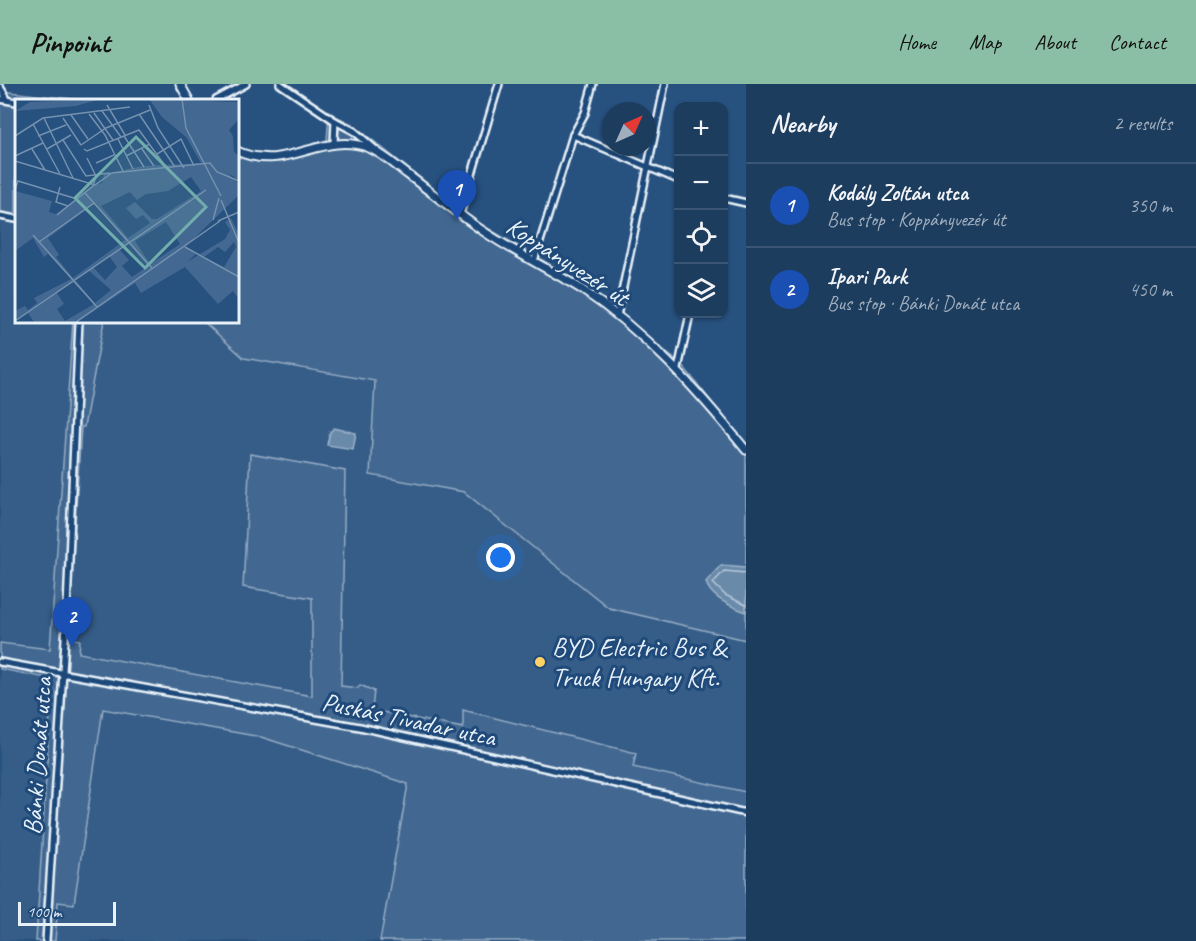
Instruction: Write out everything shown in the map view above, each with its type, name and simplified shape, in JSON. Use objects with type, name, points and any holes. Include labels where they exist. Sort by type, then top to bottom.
[{"type":"street","points":[[180,84],[188,99]]},
{"type":"street","points":[[218,99],[246,84]]},
{"type":"street","points":[[280,84],[334,121],[365,138],[379,153]]},
{"type":"street","points":[[460,214],[499,84]]},
{"type":"street","points":[[534,261],[573,135],[585,113],[592,84]]},
{"type":"street","points":[[617,316],[665,84]]},
{"type":"street","points":[[0,87],[3,99]]},
{"type":"street","points":[[334,121],[334,143]]},
{"type":"street","points":[[573,135],[674,178]]},
{"type":"street","name":"Koppányvezér út","points":[[238,151],[263,159],[279,159],[334,143],[357,145],[379,153],[485,232],[534,261],[617,316],[678,369],[746,450]]},
{"type":"street","points":[[728,199],[746,202]]},
{"type":"street","points":[[0,216],[15,219]]},
{"type":"street","points":[[678,369],[689,318]]},
{"type":"street","name":"Bánki Donát utca","points":[[46,941],[79,322]]},
{"type":"street","name":"Puskás Tivadar utca","points":[[0,662],[360,727],[746,813]]},
{"type":"shaded area","points":[[0,91],[73,99],[15,99],[15,223],[0,220]]},
{"type":"shaded area","points":[[329,113],[352,124],[472,219],[566,274],[612,306],[683,366],[746,445],[746,640],[609,608],[464,492],[370,475],[375,381],[244,358],[204,322],[238,322],[238,147],[259,154],[282,153],[327,140]]},
{"type":"shaded area","points":[[0,220],[15,223],[15,322],[73,322],[50,650],[0,643]]},
{"type":"shaded area","points":[[73,322],[104,322],[84,427],[81,427],[68,638],[80,640],[79,653],[312,696],[312,598],[243,587],[250,454],[345,471],[341,686],[358,688],[360,685],[374,691],[372,710],[463,728],[463,710],[636,753],[633,767],[746,792],[746,941],[380,941],[408,784],[261,737],[103,709],[74,904],[58,902],[55,941],[36,941],[52,679],[0,669],[0,643],[50,649]]},
{"type":"shaded area","points":[[104,322],[204,322],[244,358],[375,381],[370,475],[464,492],[609,608],[746,640],[746,792],[632,766],[635,753],[463,711],[463,728],[371,709],[360,685],[358,688],[341,686],[344,471],[250,454],[312,598],[312,696],[79,654],[68,639],[81,426],[84,427]]},
{"type":"shaded area","points":[[0,669],[52,679],[36,941],[0,940]]},
{"type":"shaded area","points":[[102,709],[261,737],[408,784],[380,941],[55,941],[58,902],[74,903]]},
{"type":"water","points":[[334,428],[356,433],[353,449],[327,445],[330,432]]},
{"type":"water","points":[[721,565],[746,567],[746,612],[722,601],[708,587],[706,582]]},
{"type":"place","name":"Kodály Zoltán utca","points":[[457,220]]},
{"type":"place","name":"Ipari Park","points":[[72,647]]},
{"type":"place","name":"BYD Electric Bus & Truck Hungary Kft.","points":[[540,662]]}]
